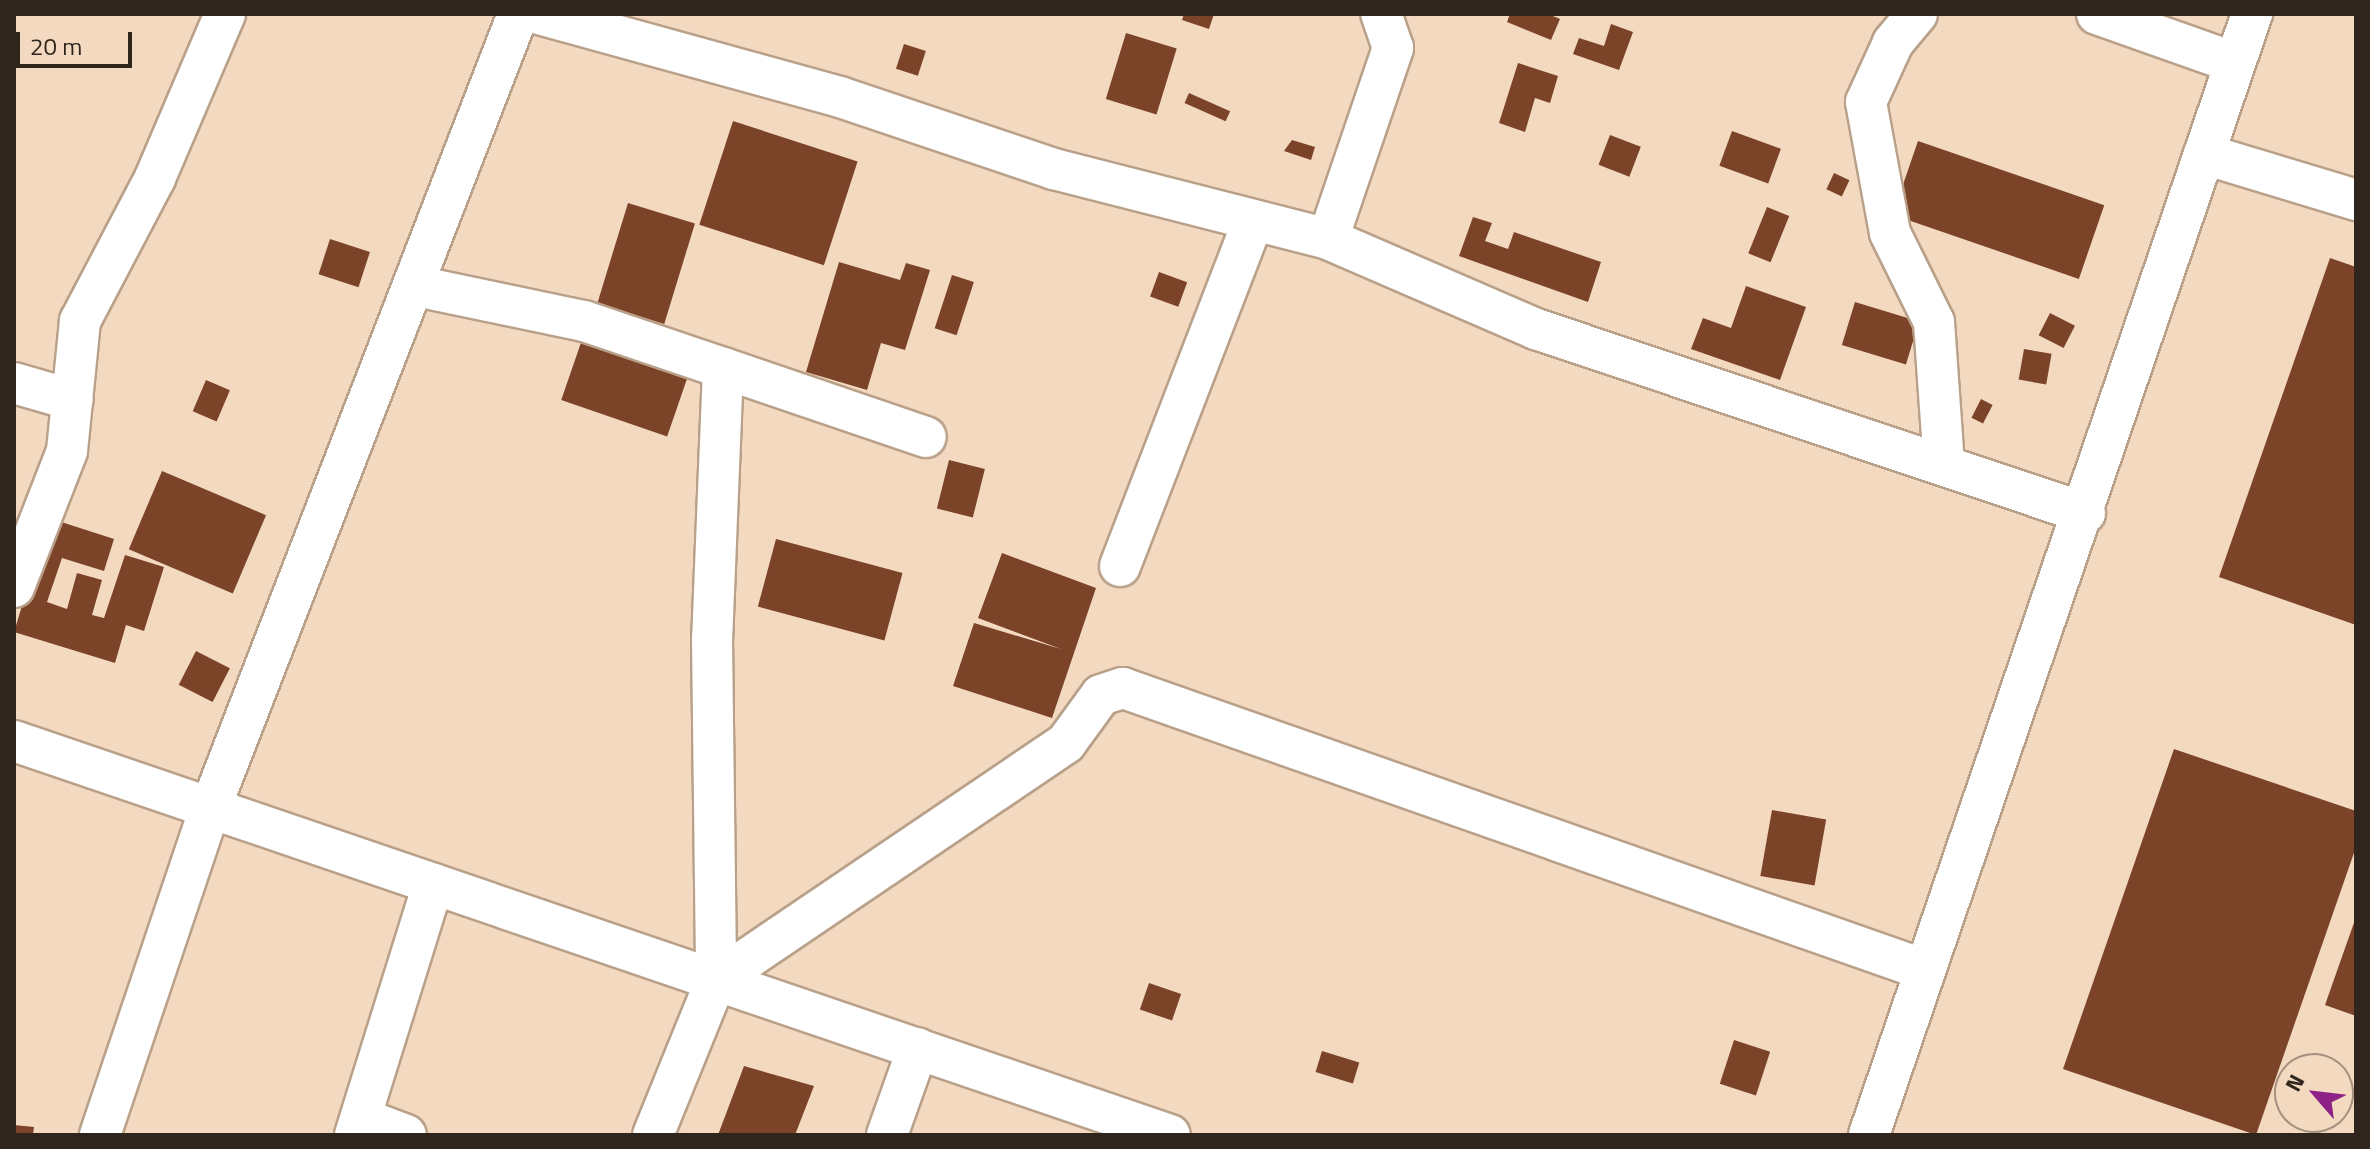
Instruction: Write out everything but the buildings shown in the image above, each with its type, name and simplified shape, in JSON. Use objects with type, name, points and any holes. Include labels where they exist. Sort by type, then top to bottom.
[{"type":"street","points":[[14,587],[67,451],[80,321],[109,253],[155,178],[225,14]]},
{"type":"street","points":[[100,1135],[210,809],[416,286],[518,14]]},
{"type":"street","points":[[539,14],[1253,222],[1328,239],[1536,329],[2085,513]]},
{"type":"street","points":[[1328,239],[1393,48],[1381,14]]},
{"type":"street","points":[[1917,14],[1893,43],[1866,102],[1890,233],[1934,322],[1944,466]]},
{"type":"street","points":[[2097,14],[2235,63]]},
{"type":"street","points":[[1869,1135],[2085,513],[2252,14]]},
{"type":"street","points":[[2204,154],[2356,200]]},
{"type":"street","points":[[1120,566],[1253,222]]},
{"type":"street","points":[[416,286],[584,321],[926,437]]},
{"type":"street","points":[[653,1135],[716,980],[712,639],[723,368]]},
{"type":"street","points":[[14,383],[73,400]]},
{"type":"street","points":[[716,980],[1066,743],[1101,695],[1123,688],[1925,970]]},
{"type":"street","points":[[14,741],[918,1048],[1120,1127],[1170,1135]]},
{"type":"street","points":[[406,1135],[358,1126],[433,884]]},
{"type":"street","points":[[887,1135],[918,1048]]}]
